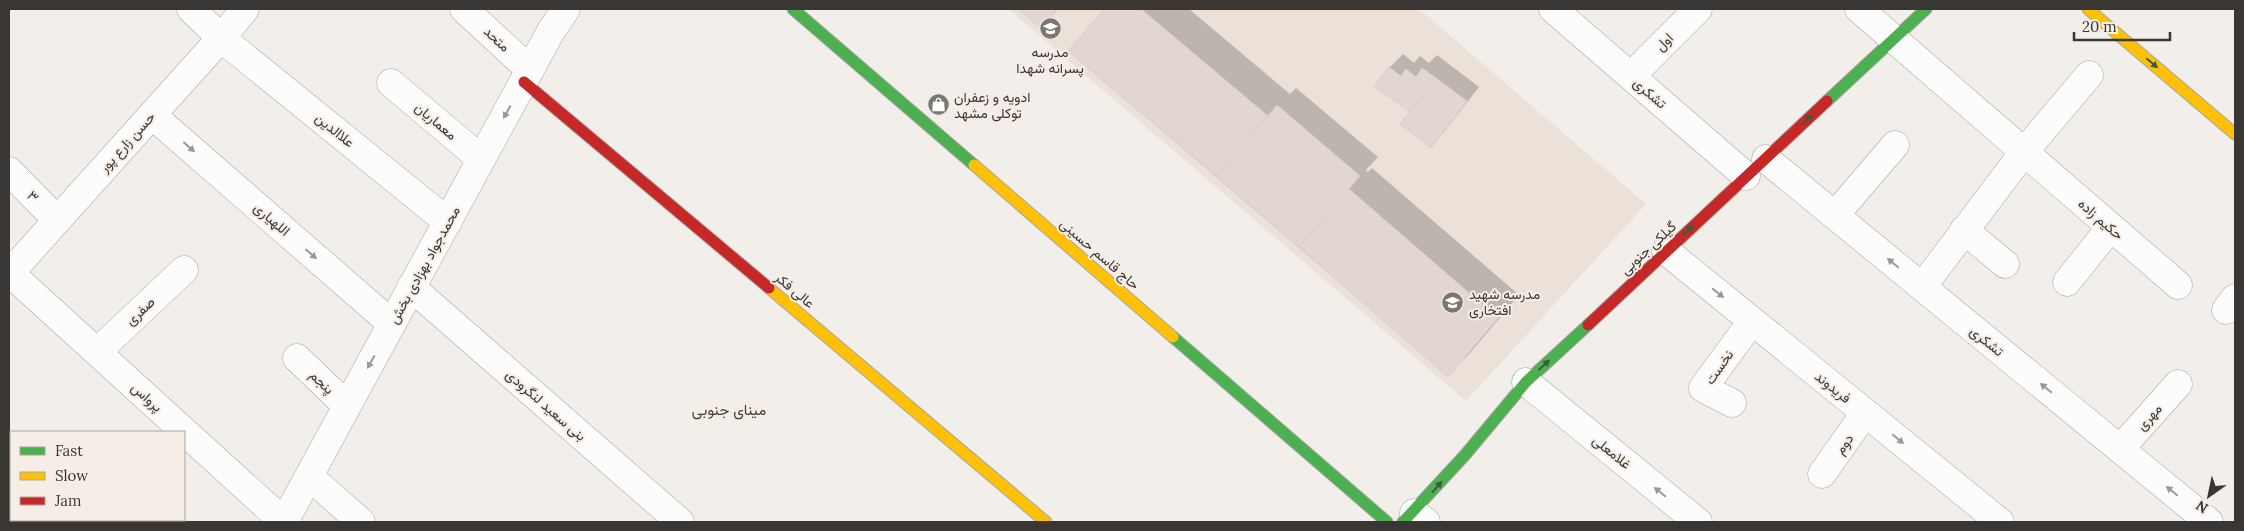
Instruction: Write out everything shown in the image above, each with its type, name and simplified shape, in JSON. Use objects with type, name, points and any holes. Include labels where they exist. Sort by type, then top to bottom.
[{"type":"street","name":"علاالدین","points":[[191,9],[221,38],[448,222]]},
{"type":"street","name":"حسن زارع پور","points":[[9,274],[245,9]]},
{"type":"street","name":"متحد","points":[[464,9],[527,76]]},
{"type":"street","name":"محمدجواد بهزادی بخش","points":[[284,522],[551,31],[566,9]]},
{"type":"street","name":"حاج قاسم حسینی","points":[[794,9],[1387,522]]},
{"type":"street","name":"تشکری","points":[[1553,9],[1631,76],[1756,167],[1835,215],[2209,522]]},
{"type":"street","name":"اول","points":[[1631,76],[1698,9]]},
{"type":"street","name":"حکیم زاده","points":[[1859,9],[2178,285]]},
{"type":"street","name":"گیلکی جنوبی","points":[[1414,519],[1526,382],[1926,9]]},
{"type":"street","points":[[2088,9],[2235,134]]},
{"type":"street","points":[[1922,287],[2024,152],[2089,75]]},
{"type":"street","name":"عالی فکر","points":[[527,76],[1046,522]]},
{"type":"street","name":"معماریان","points":[[392,83],[481,159]]},
{"type":"street","name":"اللهیاری","points":[[152,115],[392,324]]},
{"type":"street","points":[[1835,215],[1895,145]]},
{"type":"street","name":"۳","points":[[9,171],[57,220]]},
{"type":"street","points":[[2067,282],[2111,227]]},
{"type":"street","points":[[1964,230],[2005,264]]},
{"type":"street","name":"فریدوند","points":[[1666,251],[1997,521]]},
{"type":"street","name":"صفری","points":[[97,352],[184,270]]},
{"type":"street","name":"پرواس","points":[[9,274],[184,431]]},
{"type":"street","name":"بنی سعید لنگرودی","points":[[411,287],[680,522]]},
{"type":"street","name":"نخست","points":[[1732,403],[1703,388],[1752,320]]},
{"type":"street","name":"پنجم","points":[[296,358],[347,406]]},
{"type":"street","name":"غلامعلی","points":[[1526,382],[1698,522]]},
{"type":"street","name":"مهری","points":[[2120,449],[2178,384]]},
{"type":"street","name":"دوم","points":[[1822,474],[1866,413]]},
{"type":"street","name":"پرواس","points":[[185,432],[284,522]]},
{"type":"street","points":[[309,476],[361,522]]},
{"type":"shaded area","name":"مدرسه شهید افتخاری","points":[[1008,9],[1419,9],[1646,204],[1466,401]]},
{"type":"building","points":[[1018,9],[1057,9],[1041,28]]},
{"type":"building","points":[[1104,9],[1141,9],[1268,116],[1216,176],[1068,51]]},
{"type":"building","points":[[1389,67],[1401,76],[1406,69],[1416,77],[1422,68],[1436,78],[1410,112],[1374,86]]},
{"type":"building","points":[[1436,78],[1467,101],[1431,148],[1400,124]]},
{"type":"building","points":[[1277,105],[1360,176],[1299,247],[1216,176]]},
{"type":"building","points":[[1349,189],[1498,318],[1448,377],[1299,247]]},
{"type":"traffic: fast","points":[[793,9],[974,165]]},
{"type":"traffic: fast","points":[[1827,101],[1926,9]]},
{"type":"traffic: fast","points":[[1403,522],[1465,455],[1526,382],[1588,325]]},
{"type":"traffic: fast","points":[[1173,337],[1387,522]]},
{"type":"traffic: slow","points":[[2088,9],[2235,134]]},
{"type":"traffic: slow","points":[[974,165],[1173,337]]},
{"type":"traffic: slow","points":[[769,288],[1046,522]]},
{"type":"traffic: jam","points":[[524,82],[769,288]]},
{"type":"traffic: jam","points":[[1588,325],[1827,101]]},
{"type":"place","name":"مدرسه پسرانه شهدا","points":[[1050,29]]},
{"type":"place","name":"ادویه و زعفران توکلی مشهد","points":[[938,105]]},
{"type":"place","name":"مدرسه شهید افتخاری","points":[[1453,302]]},
{"type":"district","name":"مینای جنوبی","points":[[729,409]]}]
